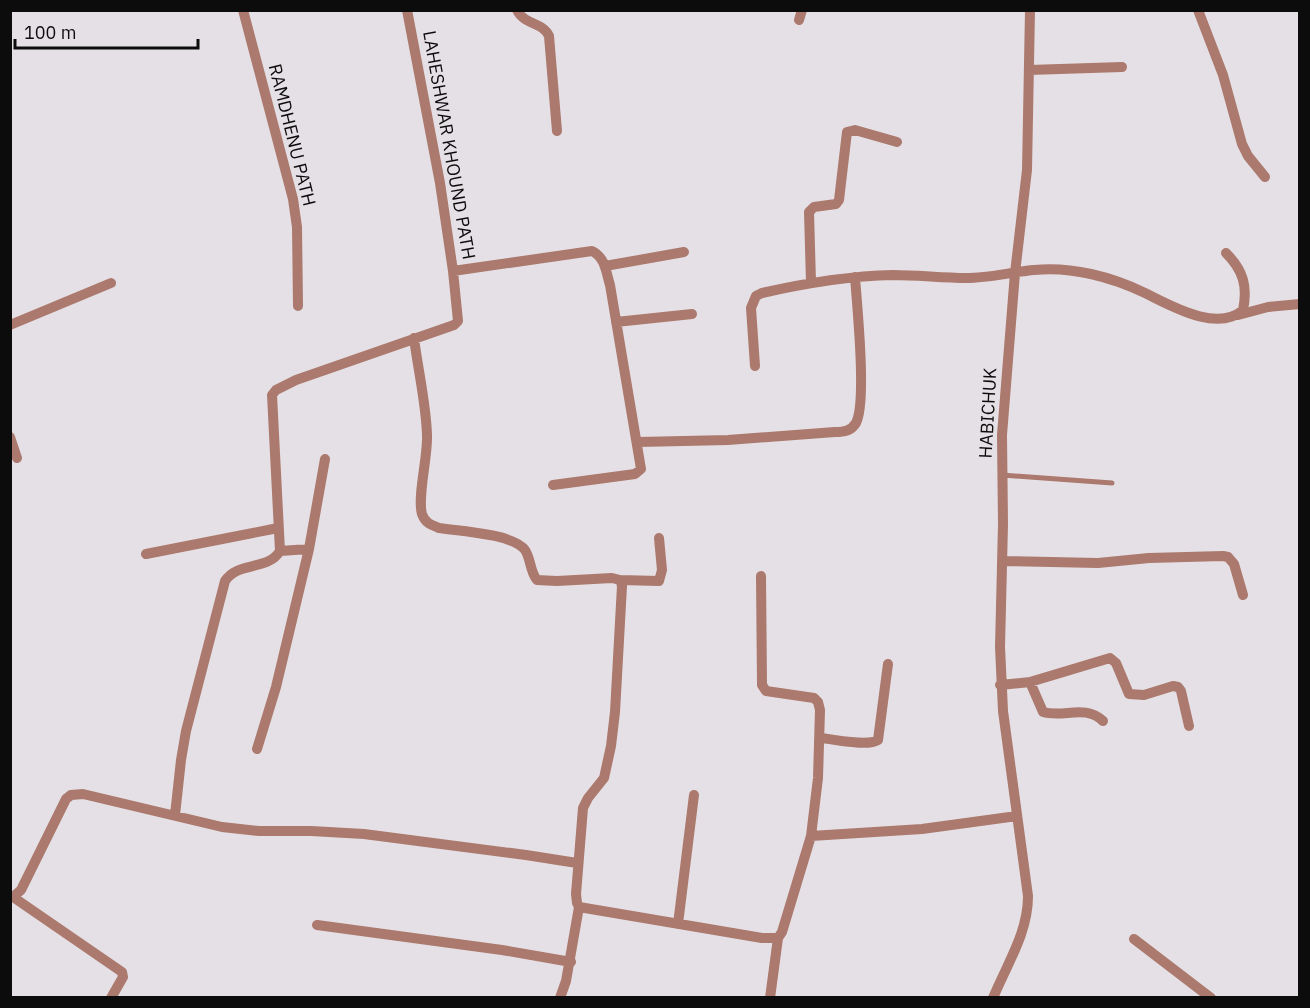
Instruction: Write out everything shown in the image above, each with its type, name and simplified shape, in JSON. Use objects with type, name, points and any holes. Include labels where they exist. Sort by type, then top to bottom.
[{"type":"street","name":"RAMDHENU PATH","points":[[243,10],[293,199],[297,227],[298,306]]},
{"type":"street","name":"LAHESHWAR KHOUND PATH","points":[[407,10],[438,174],[453,271],[592,250],[598,254],[605,266]]},
{"type":"street","points":[[517,10],[522,18],[544,28],[549,36],[557,131]]},
{"type":"street","name":"HABICHUK","points":[[993,998],[1022,935],[1028,910],[1000,686],[1002,475],[1006,369],[1027,170],[1030,10]]},
{"type":"street","points":[[1198,10],[1223,75],[1242,144],[1248,156],[1265,177]]},
{"type":"street","points":[[1029,70],[1122,67]]},
{"type":"street","points":[[811,282],[810,212],[814,207],[836,204],[838,200],[847,132],[855,129],[897,142]]},
{"type":"street","points":[[553,485],[639,472],[641,469],[605,266],[684,252]]},
{"type":"street","points":[[1226,253],[1243,274],[1245,286],[1243,310],[1238,315]]},
{"type":"street","points":[[755,366],[753,300],[762,292],[811,282],[895,275],[973,278],[1049,270],[1100,277],[1132,287],[1193,315],[1214,318],[1227,318],[1268,306],[1299,304]]},
{"type":"street","points":[[175,815],[186,731],[225,581],[230,573],[237,569],[270,561],[280,551],[272,396],[276,390],[296,380],[454,325],[458,321],[453,271]]},
{"type":"street","points":[[638,442],[728,440],[844,432],[850,429],[856,422],[860,391],[855,277]]},
{"type":"street","points":[[10,325],[111,283]]},
{"type":"street","points":[[616,322],[692,314]]},
{"type":"street","points":[[414,338],[427,422],[427,454],[420,505],[429,525],[516,542],[526,553],[533,576],[542,582],[612,578],[659,581],[662,570],[659,538]]},
{"type":"street","points":[[10,437],[17,458]]},
{"type":"street","points":[[256,749],[276,687],[309,549],[325,459]]},
{"type":"street","points":[[146,554],[278,528]]},
{"type":"street","points":[[280,551],[309,549]]},
{"type":"street","points":[[1002,561],[1098,563],[1149,558],[1223,556],[1228,557],[1234,564],[1243,595]]},
{"type":"street","points":[[761,576],[762,685],[766,691],[814,698],[820,710],[820,738],[811,837],[786,924],[778,938],[770,998]]},
{"type":"street","points":[[560,998],[570,962],[579,907],[576,894],[577,863],[583,808],[604,778],[610,746],[622,605],[620,580]]},
{"type":"street","points":[[1000,686],[1030,682],[1110,658],[1116,663],[1129,694],[1144,695],[1173,686],[1178,687],[1181,691],[1189,726]]},
{"type":"street","points":[[820,738],[871,743],[878,740],[888,664]]},
{"type":"street","points":[[1030,682],[1043,712],[1050,714],[1087,712],[1098,716],[1103,721]]},
{"type":"street","points":[[111,998],[123,977],[122,972],[12,897],[21,890],[66,800],[71,795],[83,794],[222,827],[259,831],[364,834],[577,863]]},
{"type":"street","points":[[678,924],[694,795]]},
{"type":"street","points":[[811,837],[931,828],[1017,816]]},
{"type":"street","points":[[579,907],[762,938],[778,938]]},
{"type":"street","points":[[317,925],[502,950],[570,962]]},
{"type":"street","points":[[1134,939],[1212,998]]},
{"type":"lane","points":[[1002,475],[1112,483]]}]
